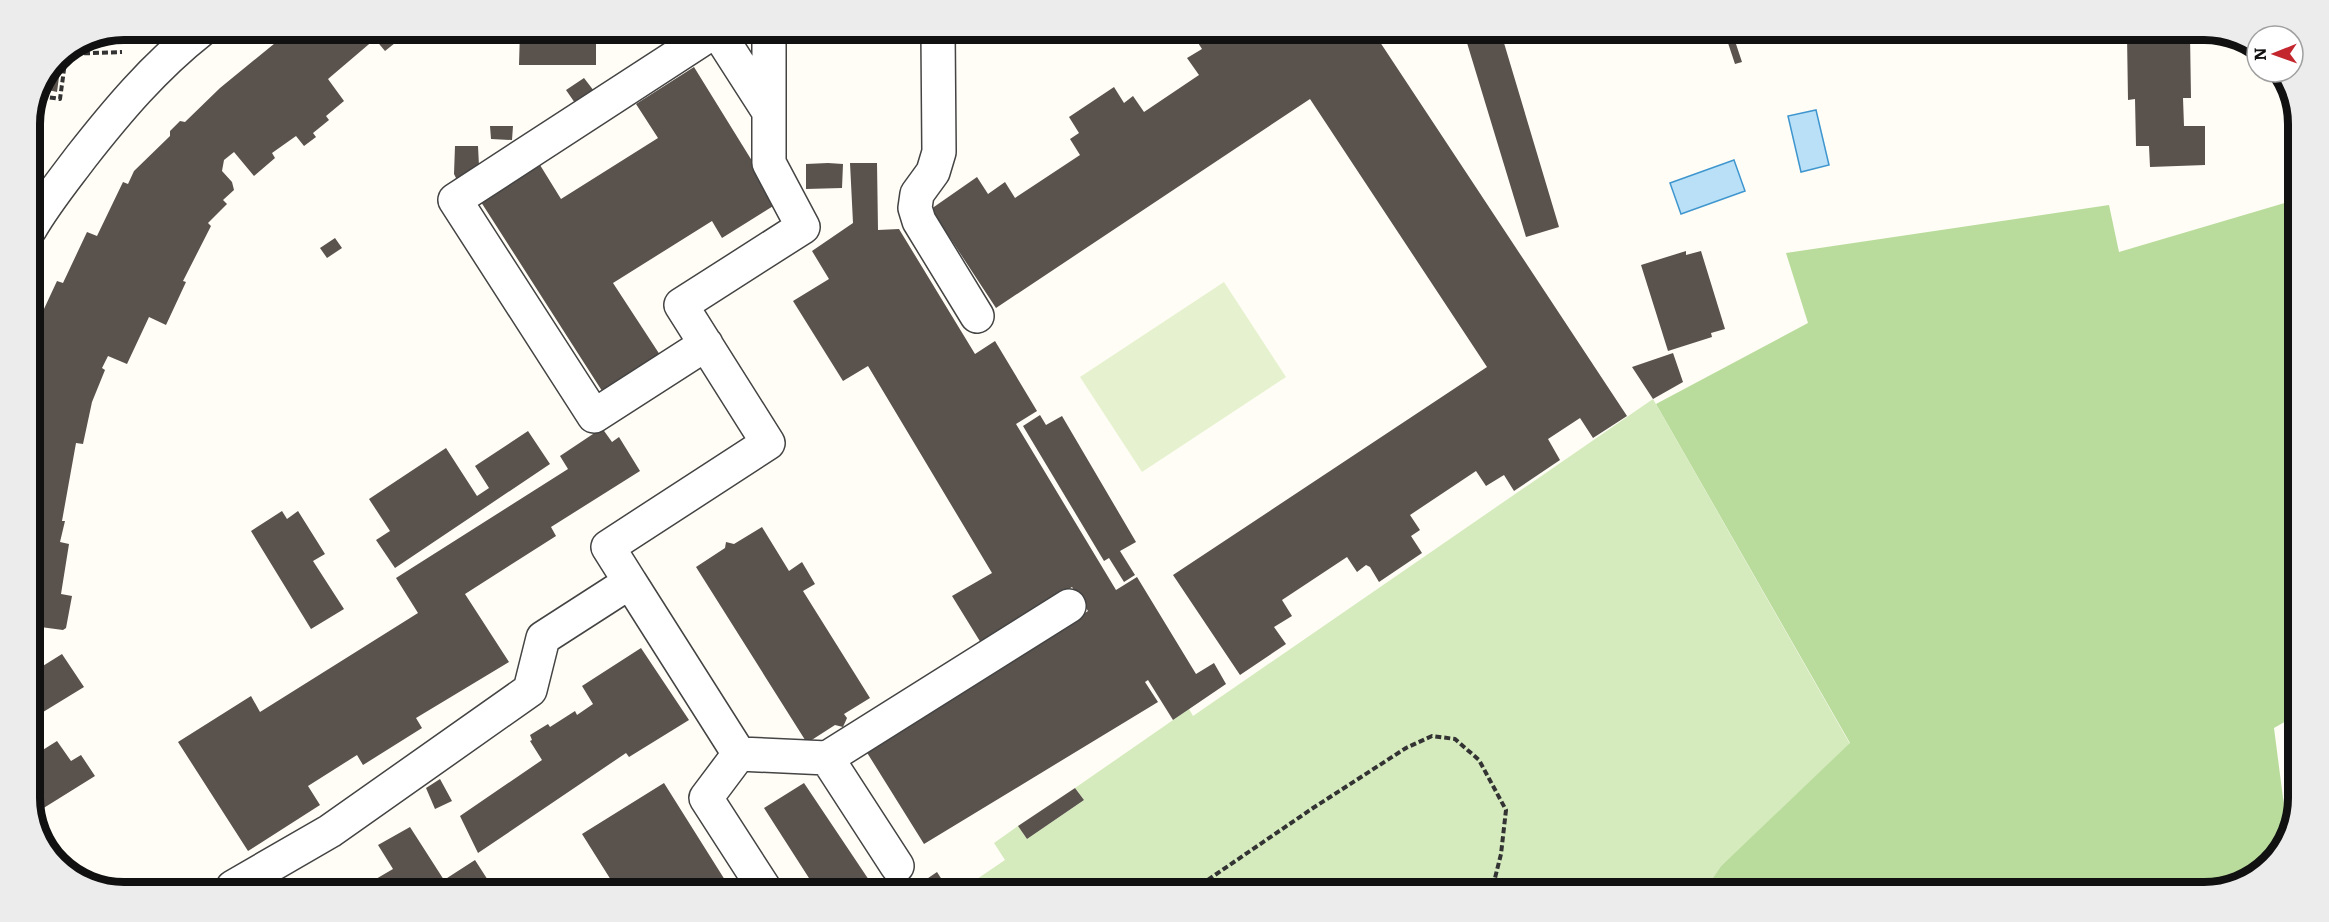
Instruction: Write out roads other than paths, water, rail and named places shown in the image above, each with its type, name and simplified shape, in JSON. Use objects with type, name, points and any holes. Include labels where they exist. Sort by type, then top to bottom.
[{"type":"street","points":[[41,210],[120,107],[188,40]]},
{"type":"street","points":[[704,40],[455,200],[594,416],[706,344]]},
{"type":"street","points":[[721,40],[769,112]]},
{"type":"street","points":[[739,754],[608,547],[768,443],[681,305],[803,227],[769,163],[770,40]]},
{"type":"street","points":[[938,40],[939,152],[933,172],[917,194],[915,208],[919,221],[977,316]]},
{"type":"street","points":[[242,882],[330,831],[530,690],[543,638],[630,582]]},
{"type":"street","points":[[739,754],[827,759],[1069,606]]},
{"type":"street","points":[[739,754],[706,798],[760,882]]},
{"type":"street","points":[[827,759],[897,866]]},
{"type":"water","points":[[1816,110],[1829,165],[1801,172],[1788,116]]},
{"type":"water","points":[[1734,160],[1745,191],[1681,214],[1670,183]]}]
